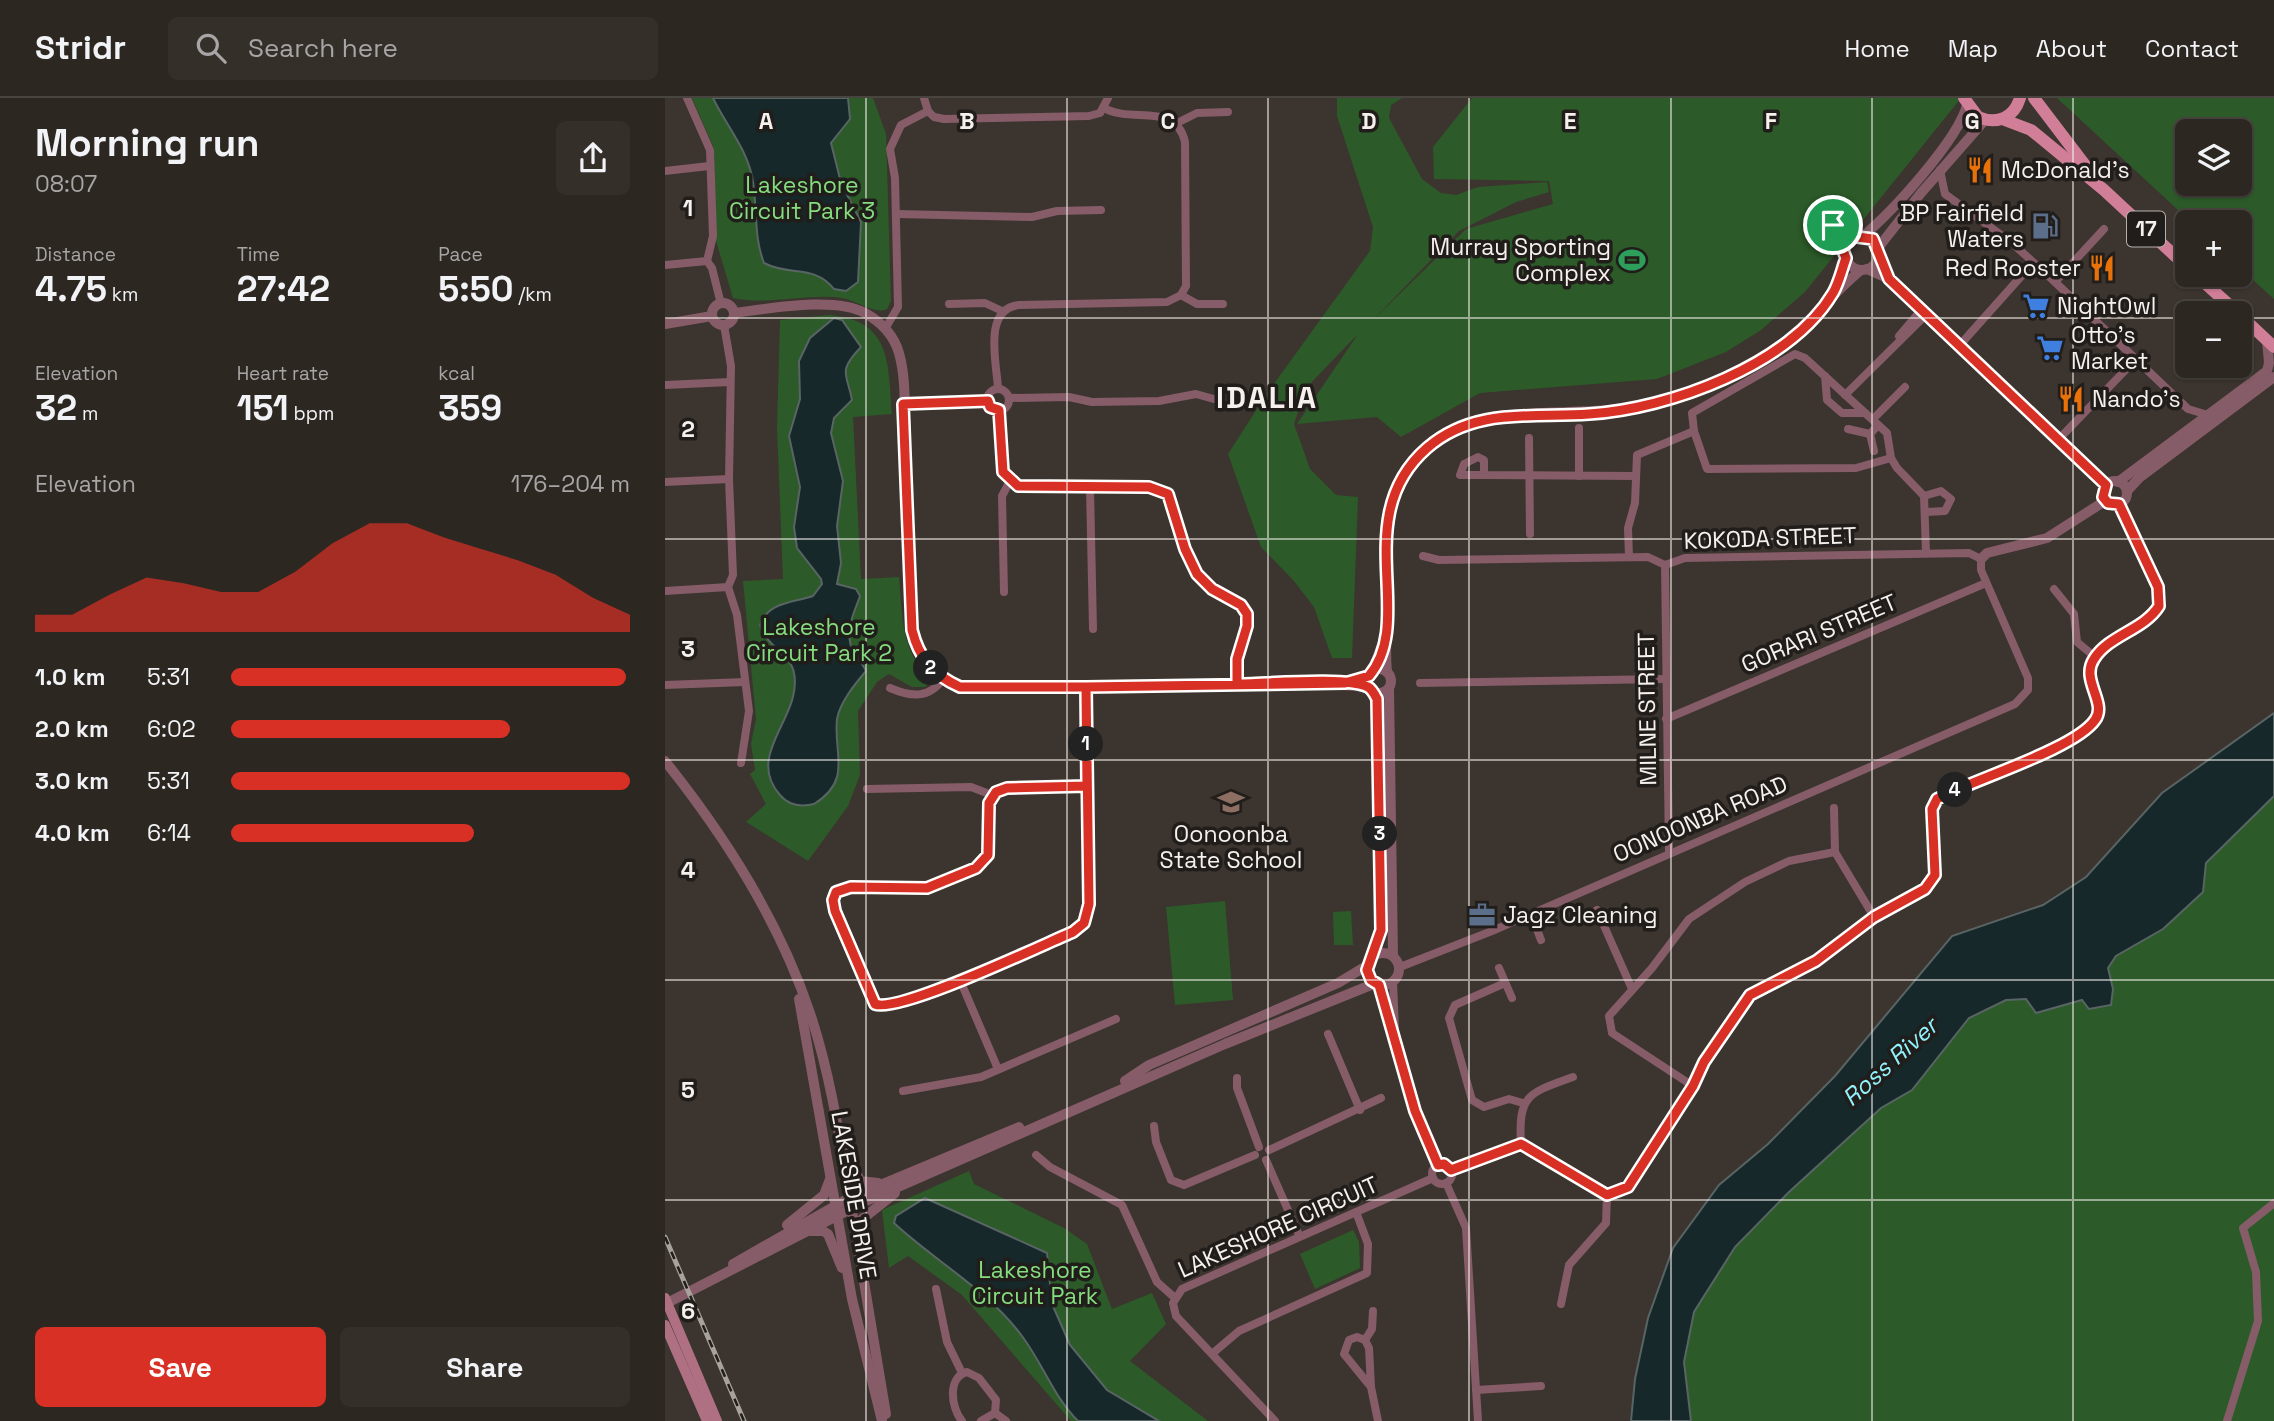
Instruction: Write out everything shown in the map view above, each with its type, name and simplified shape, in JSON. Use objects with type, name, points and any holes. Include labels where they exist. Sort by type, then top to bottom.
[{"type":"main road","points":[[2002,120],[2016,109],[2020,98]]},
{"type":"main road","name":"17","points":[[2034,98],[2104,190]]},
{"type":"main road","points":[[1965,100],[1985,120]]},
{"type":"main road","name":"17","points":[[1985,120],[2002,120],[2032,131],[2104,190],[2175,256]]},
{"type":"main road","points":[[2209,287],[2225,301]]},
{"type":"main road","points":[[2252,326],[2271,343]]},
{"type":"main road","points":[[666,1302],[717,1421]]},
{"type":"main road","points":[[665,1325],[707,1421]]},
{"type":"street","points":[[687,98],[709,142],[713,236],[707,261],[712,268],[721,304]]},
{"type":"street","points":[[924,98],[928,111],[938,118],[1089,116],[1104,108],[1108,98]]},
{"type":"street","points":[[1834,292],[1849,243],[1878,224],[1953,135],[1965,100]]},
{"type":"street","points":[[949,304],[985,303],[1002,311],[1019,305],[1167,302],[1181,295],[1187,280],[1185,142],[1177,123],[1166,116],[1117,116],[1104,108]]},
{"type":"street","points":[[885,329],[898,307],[897,214],[892,141],[901,125],[928,111]]},
{"type":"street","points":[[1177,123],[1196,113],[1228,112]]},
{"type":"street","points":[[1395,1036],[1393,982],[1400,967],[1393,956],[1391,678],[1387,672],[1384,639],[1386,533],[1398,487],[1417,457],[1458,427],[1489,417],[1624,411],[1683,397],[1731,376],[1770,353],[1817,313],[1834,292],[1864,269],[1921,192],[1985,120]]},
{"type":"street","points":[[665,171],[709,166]]},
{"type":"street","points":[[1940,170],[1945,194]]},
{"type":"street","points":[[1921,192],[1945,194],[2033,262],[2188,409],[2208,415]]},
{"type":"street","points":[[897,214],[1032,217],[1057,211],[1101,210]]},
{"type":"street","points":[[1889,279],[1873,239],[1860,237],[1830,222],[1852,266],[1889,279],[2106,485]]},
{"type":"street","points":[[2055,282],[2104,229]]},
{"type":"street","points":[[665,265],[707,261]]},
{"type":"street","points":[[1959,346],[2033,262]]},
{"type":"street","points":[[1181,295],[1197,304],[1223,304]]},
{"type":"street","points":[[712,316],[713,310],[721,304],[728,305],[734,313]]},
{"type":"street","points":[[734,313],[783,307],[846,307],[867,314],[885,329],[899,354],[912,630],[923,659],[943,679],[972,689],[1371,682],[1387,672]]},
{"type":"street","points":[[998,389],[995,329],[1002,311]]},
{"type":"street","points":[[1845,394],[1924,312]]},
{"type":"street","points":[[724,325],[732,320],[734,313]]},
{"type":"street","points":[[665,324],[712,316]]},
{"type":"street","points":[[712,316],[724,325]]},
{"type":"street","points":[[724,325],[730,382],[729,479],[733,575],[728,587],[737,615],[749,719],[741,763]]},
{"type":"street","points":[[2106,485],[2118,482],[2266,371],[2271,343]]},
{"type":"street","points":[[1891,458],[1856,468],[1707,469],[1694,431],[1692,413],[1795,354],[1805,358],[1889,436],[1891,458],[1924,496],[1926,553]]},
{"type":"street","points":[[2058,440],[2136,359]]},
{"type":"street","points":[[1825,376],[1827,400],[1842,413],[1865,413]]},
{"type":"street","points":[[2119,504],[2139,478],[2274,377]]},
{"type":"street","points":[[665,385],[730,382]]},
{"type":"street","points":[[1874,451],[1870,434],[1876,422],[1905,387]]},
{"type":"street","points":[[998,389],[1009,398],[1007,405],[999,410]]},
{"type":"street","points":[[998,389],[989,394],[988,401],[990,407],[999,410]]},
{"type":"street","points":[[1009,398],[1069,397],[1092,402],[1147,401],[1196,394],[1221,401]]},
{"type":"street","points":[[903,404],[988,401]]},
{"type":"street","points":[[2170,443],[2189,425],[2188,409]]},
{"type":"street","points":[[999,410],[1002,466],[1010,481],[1024,488],[1149,487],[1168,494],[1185,549],[1197,574],[1212,589],[1241,605],[1247,614],[1247,626],[1237,659],[1237,684]]},
{"type":"street","points":[[1579,428],[1579,476]]},
{"type":"street","points":[[1848,429],[1870,434]]},
{"type":"street","points":[[1629,557],[1629,528],[1635,503],[1637,455],[1694,431]]},
{"type":"street","points":[[2170,443],[2196,437]]},
{"type":"street","points":[[1529,438],[1530,534]]},
{"type":"street","points":[[1484,475],[1635,476]]},
{"type":"street","points":[[665,482],[729,479]]},
{"type":"street","points":[[1004,592],[1002,496],[1010,481]]},
{"type":"street","points":[[2118,482],[2127,491]]},
{"type":"street","points":[[2105,500],[2103,493],[2106,485]]},
{"type":"street","points":[[1090,488],[1093,629]]},
{"type":"street","points":[[1924,496],[1941,491],[1951,503],[1945,511],[1926,512]]},
{"type":"street","points":[[1607,1195],[1628,1187],[1693,1086],[1704,1062],[1750,995],[1816,961],[1874,917],[1925,889],[1935,875],[1932,809],[1937,799],[2024,763],[2085,731],[2097,719],[2099,710],[2089,678],[2095,657],[2109,644],[2147,620],[2159,606],[2158,587],[2119,504],[2105,500],[2047,538],[1991,552],[1981,559],[1986,583]]},
{"type":"street","name":"KOKODA STREET","points":[[1423,556],[1439,561],[1652,557],[1665,565],[1685,558],[1926,553],[1969,553],[1981,559]]},
{"type":"street","name":"MILNE STREET","points":[[1665,565],[1669,853]]},
{"type":"street","name":"OONOONBA ROAD","points":[[1400,967],[1531,914],[2015,705],[2025,696],[2028,678],[1986,583]]},
{"type":"street","name":"GORARI STREET","points":[[1666,719],[1986,583]]},
{"type":"street","points":[[665,591],[728,587]]},
{"type":"street","points":[[2053,589],[2074,614],[2077,642],[2095,657]]},
{"type":"street","points":[[1384,639],[1371,682],[1377,699],[1381,922],[1368,975],[1377,984],[1395,1036],[1415,1111],[1438,1165]]},
{"type":"street","points":[[890,688],[903,694],[926,694],[936,690],[943,679]]},
{"type":"street","points":[[1420,683],[1666,679]]},
{"type":"street","points":[[665,685],[745,682]]},
{"type":"street","points":[[1371,682],[1383,693],[1389,689]]},
{"type":"street","points":[[992,794],[989,806],[989,849],[985,860],[976,868],[917,890],[844,888],[836,892],[833,900],[876,1006],[913,999],[1073,932],[1084,923],[1089,904],[1086,687]]},
{"type":"street","name":"LAKESIDE DRIVE","points":[[665,761],[748,878],[810,1012],[835,1114],[887,1421]]},
{"type":"street","points":[[867,789],[971,787],[992,794],[1007,788],[1087,786]]},
{"type":"street","points":[[1834,808],[1835,852],[1874,917]]},
{"type":"street","points":[[1693,1086],[1612,1033],[1609,1016],[1653,968],[1689,919],[1745,882],[1789,861],[1835,852]]},
{"type":"street","points":[[1597,910],[1632,989]]},
{"type":"street","points":[[1531,914],[1541,940]]},
{"type":"street","points":[[1104,1095],[1149,1065],[1338,983],[1383,953],[1393,956]]},
{"type":"street","points":[[1499,968],[1511,999]]},
{"type":"street","name":"LAKESIDE DRIVE","points":[[793,974],[852,1299],[882,1421]]},
{"type":"street","points":[[960,980],[998,1069]]},
{"type":"street","points":[[758,1247],[850,1204],[926,1175],[1104,1095],[1350,991],[1393,982]]},
{"type":"street","points":[[1505,983],[1455,1005],[1448,1018],[1472,1100],[1484,1107],[1509,1099],[1523,1103]]},
{"type":"street","points":[[904,1091],[972,1080],[1117,1019]]},
{"type":"street","points":[[1328,1034],[1360,1110]]},
{"type":"street","points":[[1521,1144],[1523,1103],[1532,1091],[1573,1077]]},
{"type":"street","points":[[1237,1078],[1237,1088],[1258,1160],[1266,1160]]},
{"type":"street","points":[[1154,1126],[1156,1142],[1171,1180],[1184,1185],[1257,1151],[1269,1150],[1360,1110],[1381,1098]]},
{"type":"street","points":[[850,1204],[887,1181],[967,1147],[1066,1112]]},
{"type":"street","points":[[835,1114],[851,1166],[860,1181],[870,1184],[887,1181]]},
{"type":"street","points":[[1521,1144],[1607,1195]]},
{"type":"street","points":[[1451,1170],[1521,1144]]},
{"type":"street","points":[[1269,1150],[1266,1160],[1299,1236]]},
{"type":"street","points":[[1036,1155],[1050,1167],[1122,1205],[1157,1282],[1175,1298]]},
{"type":"street","points":[[1444,1164],[1451,1170],[1451,1179],[1446,1183],[1437,1183],[1433,1178],[1433,1169],[1438,1165],[1444,1164]]},
{"type":"street","points":[[704,1283],[810,1209],[824,1195],[831,1175]]},
{"type":"street","name":"LAKESIDE DRIVE","points":[[858,1246],[861,1220],[892,1195],[926,1175]]},
{"type":"street","name":"LAKESHORE CIRCUIT","points":[[1275,1421],[1176,1316],[1175,1298],[1182,1289],[1433,1178]]},
{"type":"street","points":[[1446,1183],[1466,1228],[1478,1421]]},
{"type":"street","points":[[1561,1304],[1569,1265],[1606,1223],[1607,1195]]},
{"type":"street","points":[[2227,1421],[2258,1321],[2256,1272],[2243,1228],[2274,1203]]},
{"type":"street","points":[[666,1302],[805,1232],[837,1210]]},
{"type":"street","points":[[1213,1353],[1239,1331],[1367,1273],[1368,1244],[1356,1212]]},
{"type":"street","points":[[805,1232],[818,1230],[828,1234],[852,1299]]},
{"type":"street","points":[[936,1289],[947,1342],[962,1373]]},
{"type":"street","points":[[1365,1340],[1372,1329],[1373,1311]]},
{"type":"street","points":[[1371,1387],[1344,1354],[1349,1340],[1357,1337],[1365,1340],[1369,1348],[1371,1387],[1378,1421]]},
{"type":"street","points":[[963,1421],[958,1415],[953,1383],[962,1373],[974,1373],[979,1378],[996,1400],[995,1413]]},
{"type":"street","points":[[1476,1390],[1541,1386]]},
{"type":"street","points":[[981,1421],[995,1413]]},
{"type":"street","points":[[995,1413],[1006,1421]]},
{"type":"green space","name":"Lakeshore Circuit Park 3","points":[[692,98],[873,98],[886,134],[891,301],[887,309],[877,310],[847,299],[828,297],[760,301],[733,298],[716,241],[714,148]]},
{"type":"green space","name":"Murray Sporting Complex","points":[[1337,98],[1402,98],[1391,105],[1389,118],[1422,179],[1441,193],[1456,195],[1478,187],[1547,182],[1549,192],[1516,202],[1459,231],[1371,322],[1466,229],[1553,204],[1549,181],[1434,179],[1433,147],[1472,98],[1961,98],[1805,292],[1761,330],[1726,352],[1657,379],[1480,393],[1401,437],[1377,417],[1297,424],[1358,334],[1307,387],[1294,424],[1310,469],[1336,495],[1358,497],[1352,658],[1332,658],[1314,607],[1294,581],[1261,547],[1228,454],[1268,392],[1370,251],[1373,227],[1337,116]]},
{"type":"green space","points":[[2057,98],[2274,98],[2274,299],[2252,279],[2252,210],[2178,210]]},
{"type":"green space","name":"Lakeshore Circuit Park 2","points":[[829,315],[850,319],[865,326],[876,335],[887,362],[892,414],[853,417],[861,579],[899,577],[908,645],[913,657],[931,681],[925,687],[912,687],[889,674],[877,682],[858,711],[860,775],[848,806],[808,861],[746,822],[766,804],[750,774],[755,770],[751,744],[756,719],[743,581],[783,579],[777,428],[780,320]]},
{"type":"green space","points":[[2274,796],[2274,1421],[1691,1421],[1684,1362],[1694,1311],[1735,1247],[1789,1192],[1881,1108],[1912,1090],[1969,1018],[2006,1000],[2026,999],[2036,1013],[2113,989],[2108,968],[2116,956],[2163,929],[2206,863]]},
{"type":"green space","points":[[1225,901],[1233,1000],[1175,1005],[1166,907]]},
{"type":"green space","points":[[1351,911],[1353,945],[1334,945],[1333,912]]},
{"type":"green space","name":"Lakeshore Circuit Park","points":[[969,1171],[974,1184],[1064,1228],[1087,1244],[1112,1309],[1152,1293],[1166,1324],[1130,1361],[1208,1421],[1071,1421],[962,1295],[908,1256],[889,1268],[882,1210]]},
{"type":"green space","points":[[1353,1230],[1359,1242],[1360,1268],[1315,1289],[1300,1254]]},
{"type":"water","points":[[713,98],[848,98],[850,119],[831,143],[841,183],[861,222],[858,282],[846,291],[834,289],[826,281],[810,273],[764,263],[758,242],[754,187],[749,165]]},
{"type":"water","points":[[834,318],[842,320],[861,347],[846,368],[852,400],[834,418],[831,433],[843,481],[837,526],[841,563],[837,584],[856,589],[860,596],[849,637],[853,652],[866,671],[841,706],[837,719],[839,765],[833,785],[826,795],[814,804],[800,805],[784,799],[771,780],[768,765],[771,750],[791,705],[795,689],[794,673],[788,660],[767,639],[760,625],[764,617],[775,608],[813,596],[822,584],[797,548],[794,527],[800,487],[789,436],[800,399],[799,361],[810,338]]},
{"type":"water","name":"Ross River","points":[[2274,713],[2274,796],[2206,863],[2203,892],[2163,929],[2116,956],[2108,968],[2113,989],[2111,1005],[2089,1009],[2082,1000],[2036,1013],[2026,999],[2006,1000],[1969,1018],[1912,1090],[1881,1108],[1789,1192],[1735,1247],[1694,1312],[1684,1362],[1691,1421],[1631,1421],[1635,1379],[1648,1318],[1673,1248],[1719,1185],[1768,1144],[1835,1076],[1952,936],[2043,905],[2086,877],[2162,793]]},
{"type":"water","points":[[925,1198],[1047,1253],[1052,1304],[1070,1345],[1107,1390],[1159,1421],[1078,1421],[1062,1401],[1022,1336],[994,1304],[894,1223],[896,1216]]},
{"type":"railway","points":[[665,1237],[744,1421]]},
{"type":"place","name":"McDonald's","points":[[1980,170]]},
{"type":"place","name":"BP Fairfield Waters","points":[[2045,226]]},
{"type":"place","name":"Murray Sporting Complex","points":[[1632,260]]},
{"type":"place","name":"Red Rooster","points":[[2102,268]]},
{"type":"place","name":"NightOwl","points":[[2036,306]]},
{"type":"place","name":"Otto’s Market","points":[[2050,348]]},
{"type":"place","name":"Nando's","points":[[2071,399]]},
{"type":"place","name":"Oonoonba State School","points":[[1231,802]]},
{"type":"place","name":"Jagz Cleaning","points":[[1482,915]]},
{"type":"district","name":"IDALIA","points":[[1267,398]]},
{"type":"route","points":[[1833,225],[1846,251],[1834,292],[1795,334],[1741,371],[1683,397],[1624,411],[1489,417],[1458,427],[1417,457],[1398,487],[1387,522],[1384,639],[1369,676],[1345,683],[1086,687],[1089,912],[1084,923],[1073,932],[923,996],[883,1006],[875,1004],[835,911],[833,900],[836,892],[851,887],[917,890],[976,868],[988,855],[989,803],[992,794],[1007,788],[1087,786],[1086,687],[960,687],[943,679],[927,664],[916,646],[912,630],[903,404],[988,401],[990,407],[999,410],[1003,472],[1018,486],[1034,489],[1149,487],[1168,494],[1173,505],[1174,519],[1197,574],[1212,589],[1241,605],[1247,614],[1247,626],[1238,652],[1237,684],[1345,683],[1369,687],[1373,692],[1377,699],[1381,930],[1367,970],[1371,980],[1379,985],[1415,1111],[1438,1165],[1444,1164],[1451,1170],[1521,1144],[1529,1146],[1607,1195],[1628,1187],[1693,1086],[1704,1062],[1750,995],[1816,961],[1874,917],[1925,889],[1935,875],[1932,809],[1937,799],[2024,763],[2085,731],[2097,719],[2099,710],[2089,678],[2092,661],[2109,644],[2147,620],[2159,606],[2158,587],[2119,504],[2112,505],[2103,497],[2106,485],[1889,279],[1878,258],[1878,248],[1873,239],[1857,237],[1833,225]]}]
